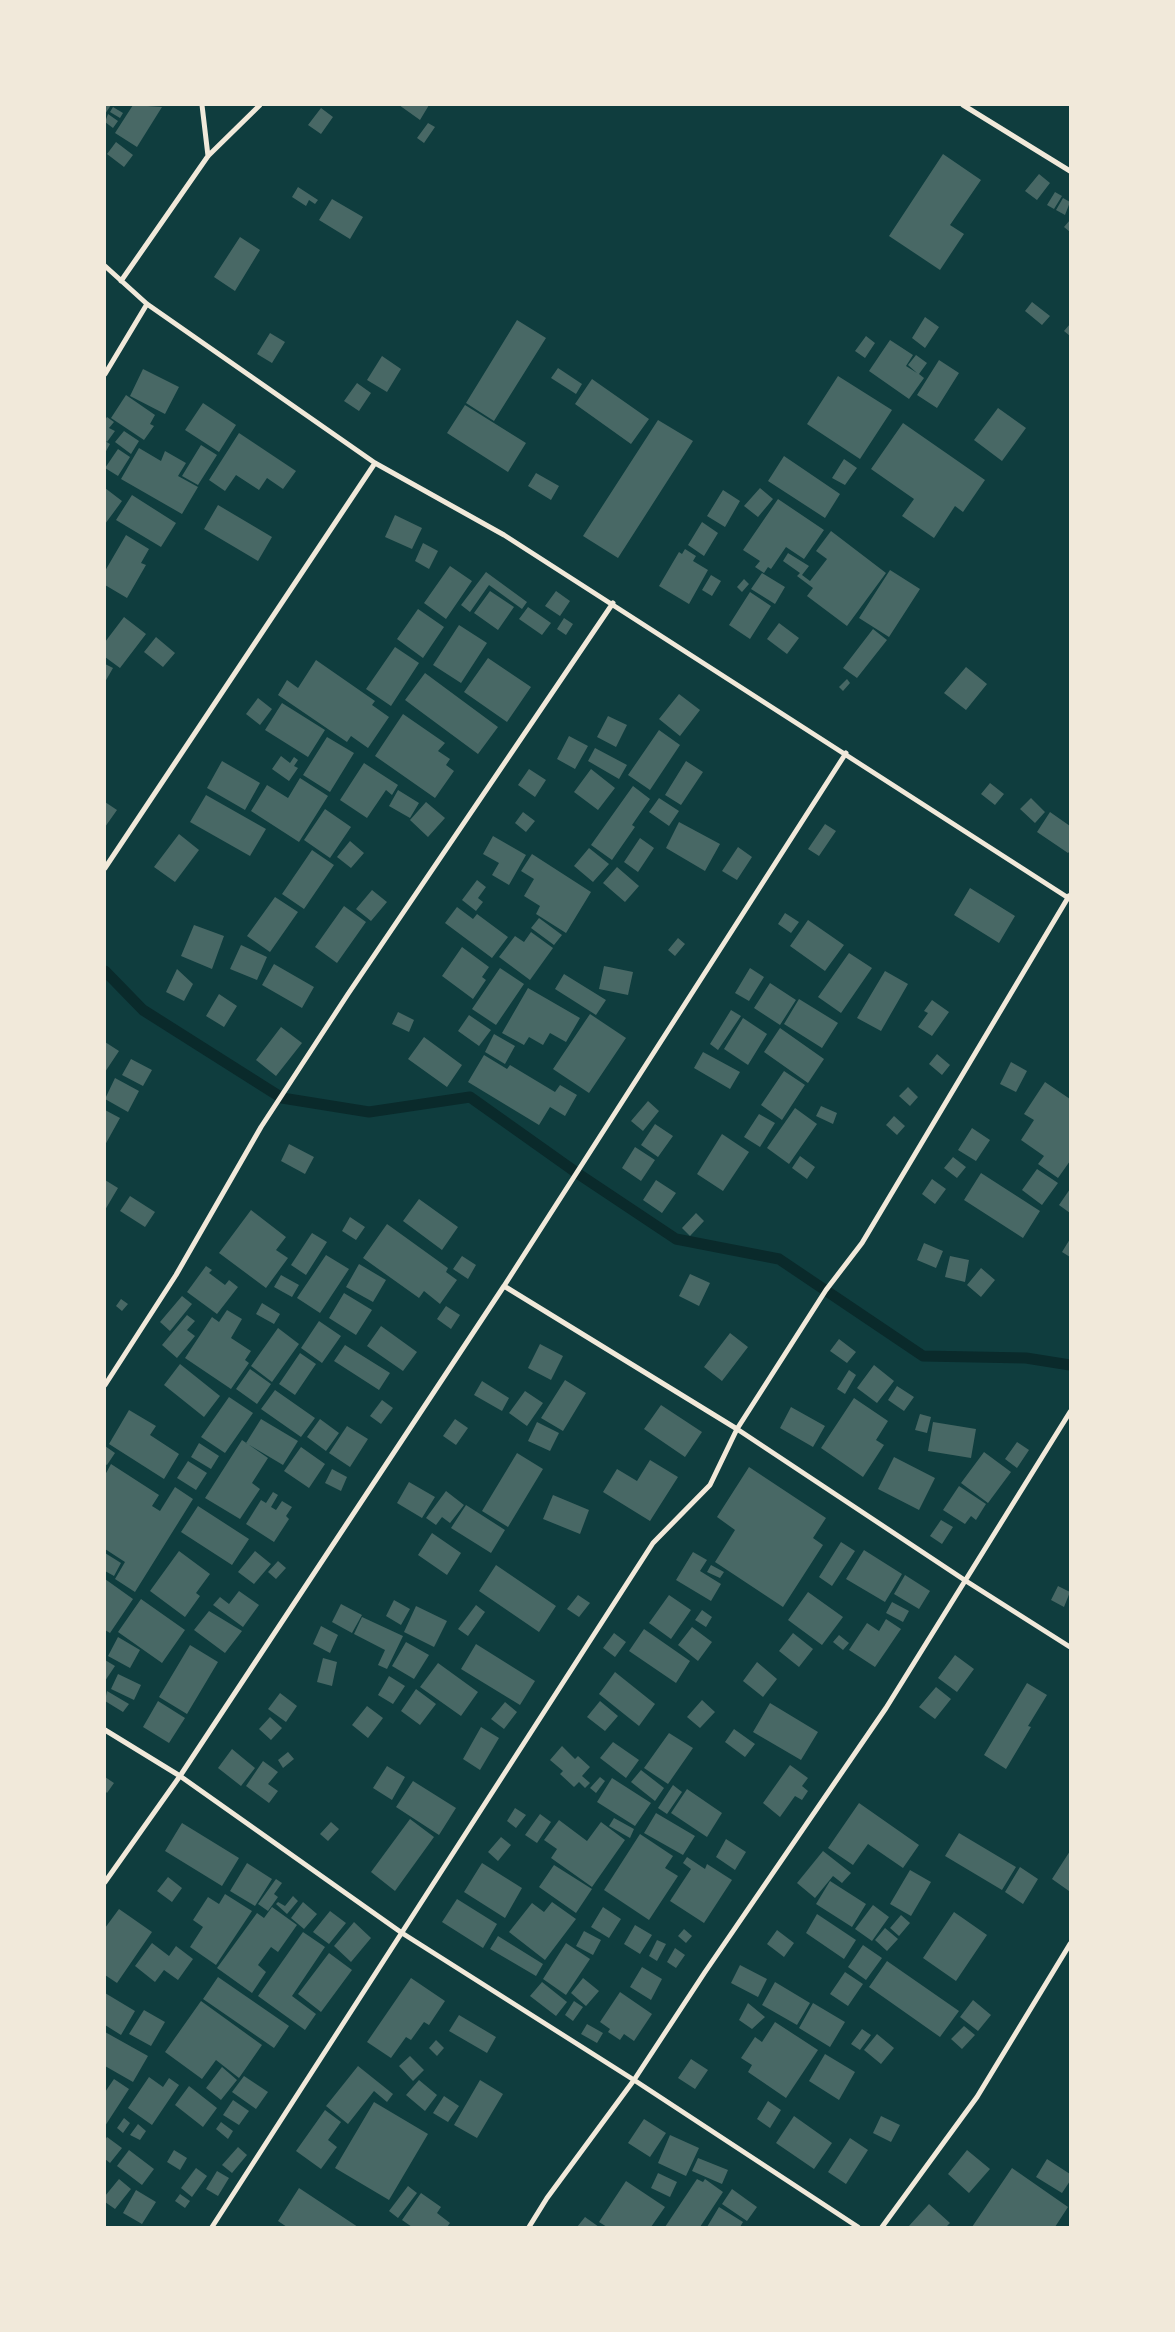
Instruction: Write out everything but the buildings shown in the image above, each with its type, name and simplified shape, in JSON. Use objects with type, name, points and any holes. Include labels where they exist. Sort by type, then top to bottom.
[{"type":"street","points":[[202,105],[208,156]]},
{"type":"street","points":[[121,281],[208,156],[260,105]]},
{"type":"street","points":[[964,105],[1070,171]]},
{"type":"street","points":[[105,266],[148,304],[375,463],[504,535],[846,752],[1069,897],[862,1243],[826,1290],[737,1429],[710,1485],[654,1543],[212,2227]]},
{"type":"street","points":[[105,374],[148,304]]},
{"type":"street","points":[[105,868],[375,463]]},
{"type":"street","points":[[105,1385],[176,1275],[261,1126],[348,994],[613,604]]},
{"type":"street","points":[[105,1882],[180,1776],[504,1286],[846,752]]},
{"type":"street","points":[[504,1286],[737,1429],[966,1581],[1070,1647]]},
{"type":"street","points":[[529,2227],[547,2198],[634,2080],[705,1972],[886,1708],[1070,1412]]},
{"type":"street","points":[[105,1730],[180,1776],[402,1934],[634,2080],[858,2227]]},
{"type":"street","points":[[882,2227],[977,2096],[1070,1944]]},
{"type":"waterway","points":[[105,971],[143,1010],[282,1098],[369,1112],[470,1097],[577,1173],[676,1239],[779,1259],[923,1356],[1026,1358],[1070,1365]]}]
